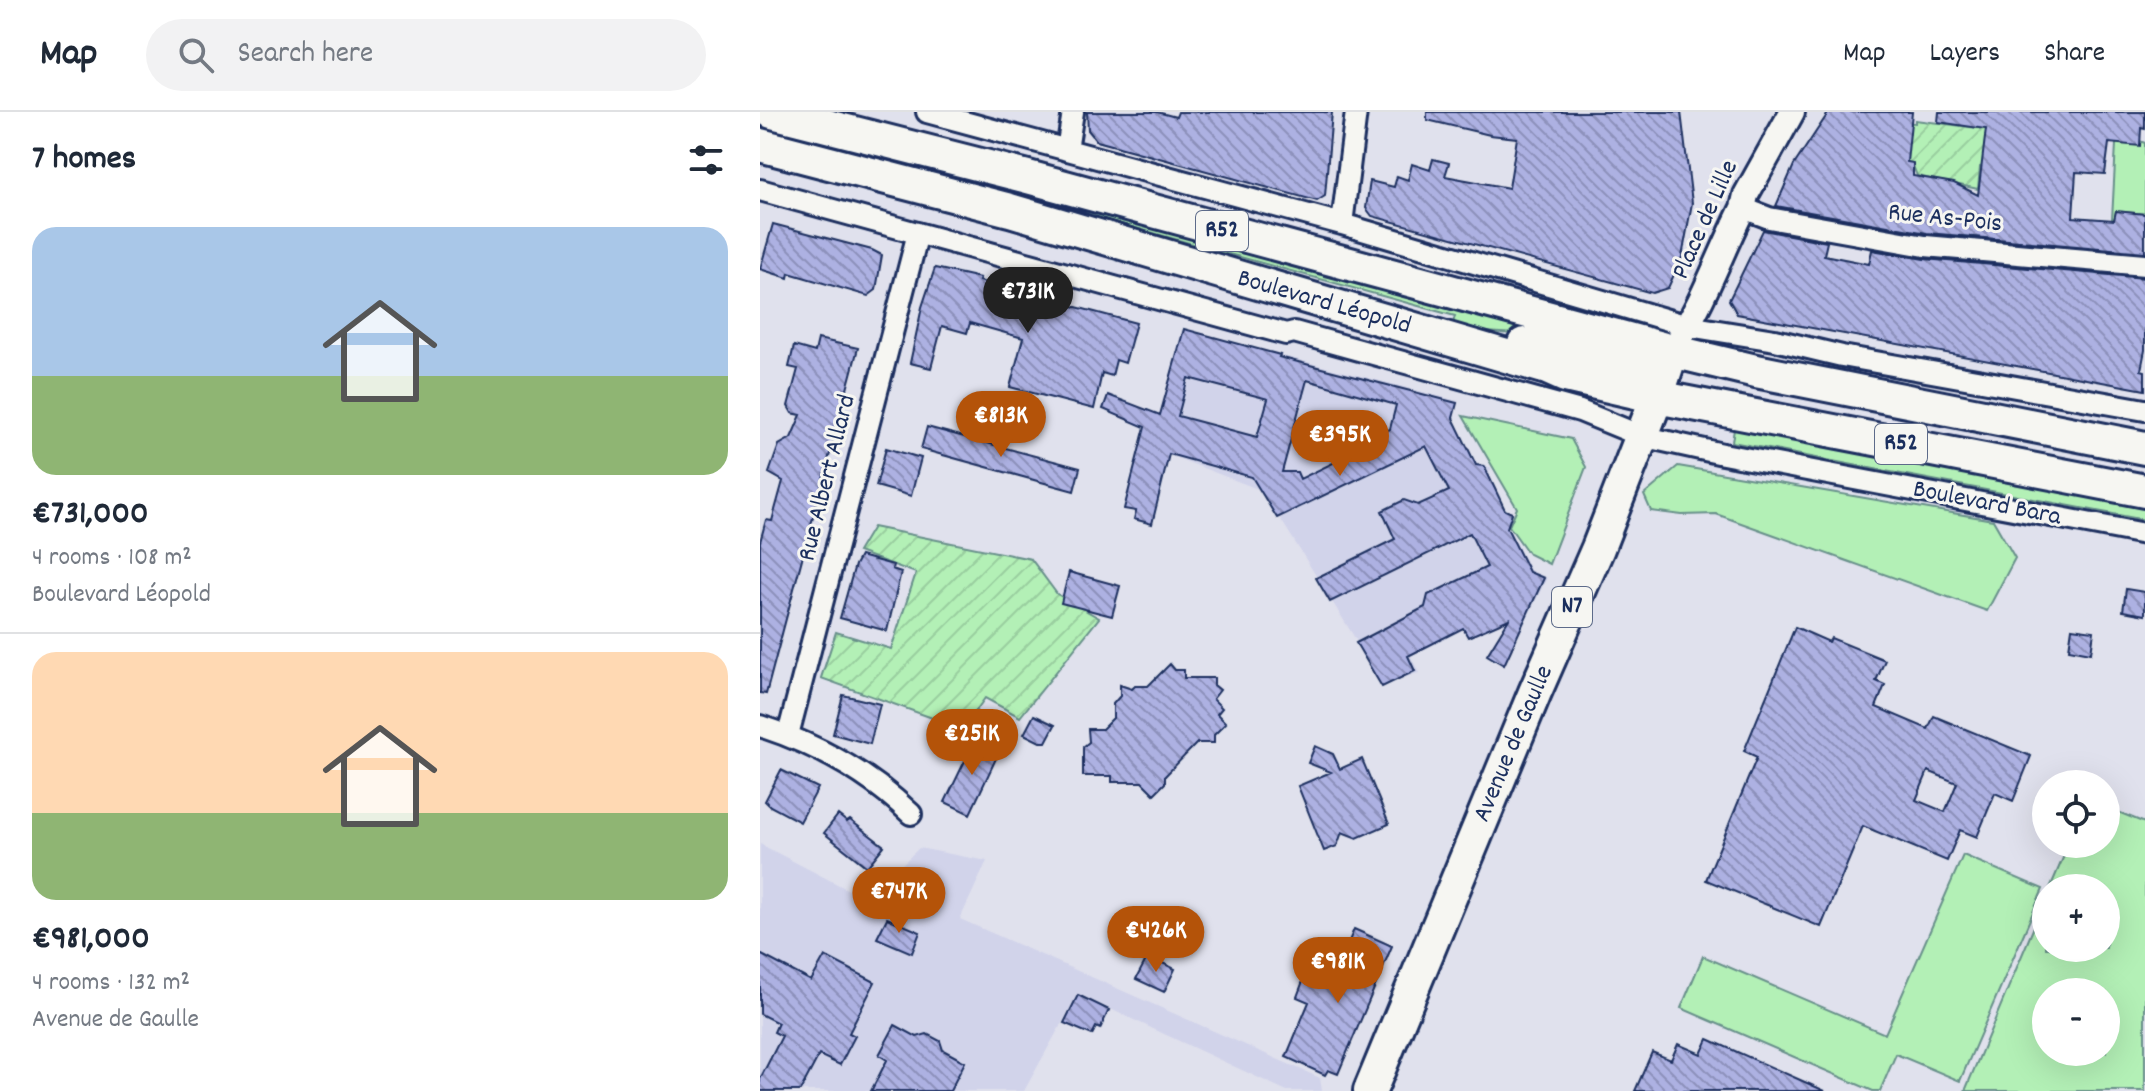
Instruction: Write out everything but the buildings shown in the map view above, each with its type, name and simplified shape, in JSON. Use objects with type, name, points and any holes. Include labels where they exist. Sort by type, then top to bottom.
[{"type":"main road","name":"Boulevard Léopold","points":[[772,112],[1024,176],[1670,363]]},
{"type":"main road","name":"Boulevard Léopold","points":[[760,145],[1010,210],[1494,352],[1565,376],[1670,363]]},
{"type":"main road","name":"R52","points":[[1670,363],[1916,428],[2011,439],[2062,432],[2145,448]]},
{"type":"main road","name":"Avenue de Gaulle","points":[[1370,1091],[1598,548],[1670,363]]},
{"type":"main road","name":"Boulevard Bara","points":[[1670,363],[2145,491]]},
{"type":"street","points":[[927,112],[1342,224],[1670,363],[1775,340],[1842,356],[2145,410]]},
{"type":"street","points":[[1067,150],[1073,112]]},
{"type":"street","points":[[1342,224],[1356,112]]},
{"type":"street","name":"Place de Lille","points":[[1670,363],[1755,176],[1792,112]]},
{"type":"street","name":"Boulevard Léopold","points":[[760,190],[1580,411],[1641,436]]},
{"type":"street","name":"Rue As-Pois","points":[[1743,208],[1769,218],[1925,246],[2145,265]]},
{"type":"street","name":"Rue Albert Allard","points":[[788,735],[918,233]]},
{"type":"street","name":"Boulevard Bara","points":[[1641,436],[2145,534]]},
{"type":"street","points":[[760,726],[835,756],[886,789],[911,814]]},
{"type":"shaded area","points":[[1182,330],[1458,401],[1452,418],[1479,469],[1484,465],[1492,468],[1487,475],[1506,512],[1514,515],[1504,519],[1530,570],[1547,578],[1520,632],[1481,614],[1479,630],[1468,637],[1464,629],[1411,656],[1419,673],[1383,683],[1263,491],[1151,448]]},
{"type":"shaded area","points":[[760,844],[866,899],[919,848],[987,861],[960,919],[1320,1078],[1322,1091],[1287,1091],[1078,994],[1024,1091],[760,1091]]},
{"type":"green space","points":[[760,115],[1575,338],[1440,329],[1453,323],[1455,316],[760,125]]},
{"type":"green space","points":[[1915,120],[1986,129],[1978,189],[1917,176],[1912,163],[1880,156],[1899,122],[1915,123]]},
{"type":"green space","points":[[2124,135],[2145,143],[2145,214],[2116,211],[2114,221],[2116,144]]},
{"type":"green space","points":[[1463,416],[1571,439],[1586,467],[1549,564],[1529,554],[1509,526],[1517,508]]},
{"type":"green space","points":[[1734,429],[2145,508],[2145,520],[1732,442]]},
{"type":"green space","points":[[1678,466],[1993,520],[2015,558],[1987,611],[1716,514],[1682,515],[1651,511],[1644,495]]},
{"type":"green space","points":[[873,527],[1031,559],[1057,594],[1099,618],[1020,717],[985,698],[963,729],[821,678],[836,632],[891,649],[916,573],[858,552]]},
{"type":"green space","points":[[2120,813],[2145,823],[2145,1091],[1965,1091],[2032,931],[2032,962],[2120,962],[2120,874],[2056,874],[2063,858],[2120,858]]},
{"type":"green space","points":[[1963,855],[2032,884],[2032,914],[1960,1081],[1896,1054],[1880,1091],[1873,1091],[1681,1008],[1703,956],[1885,1034]]}]
